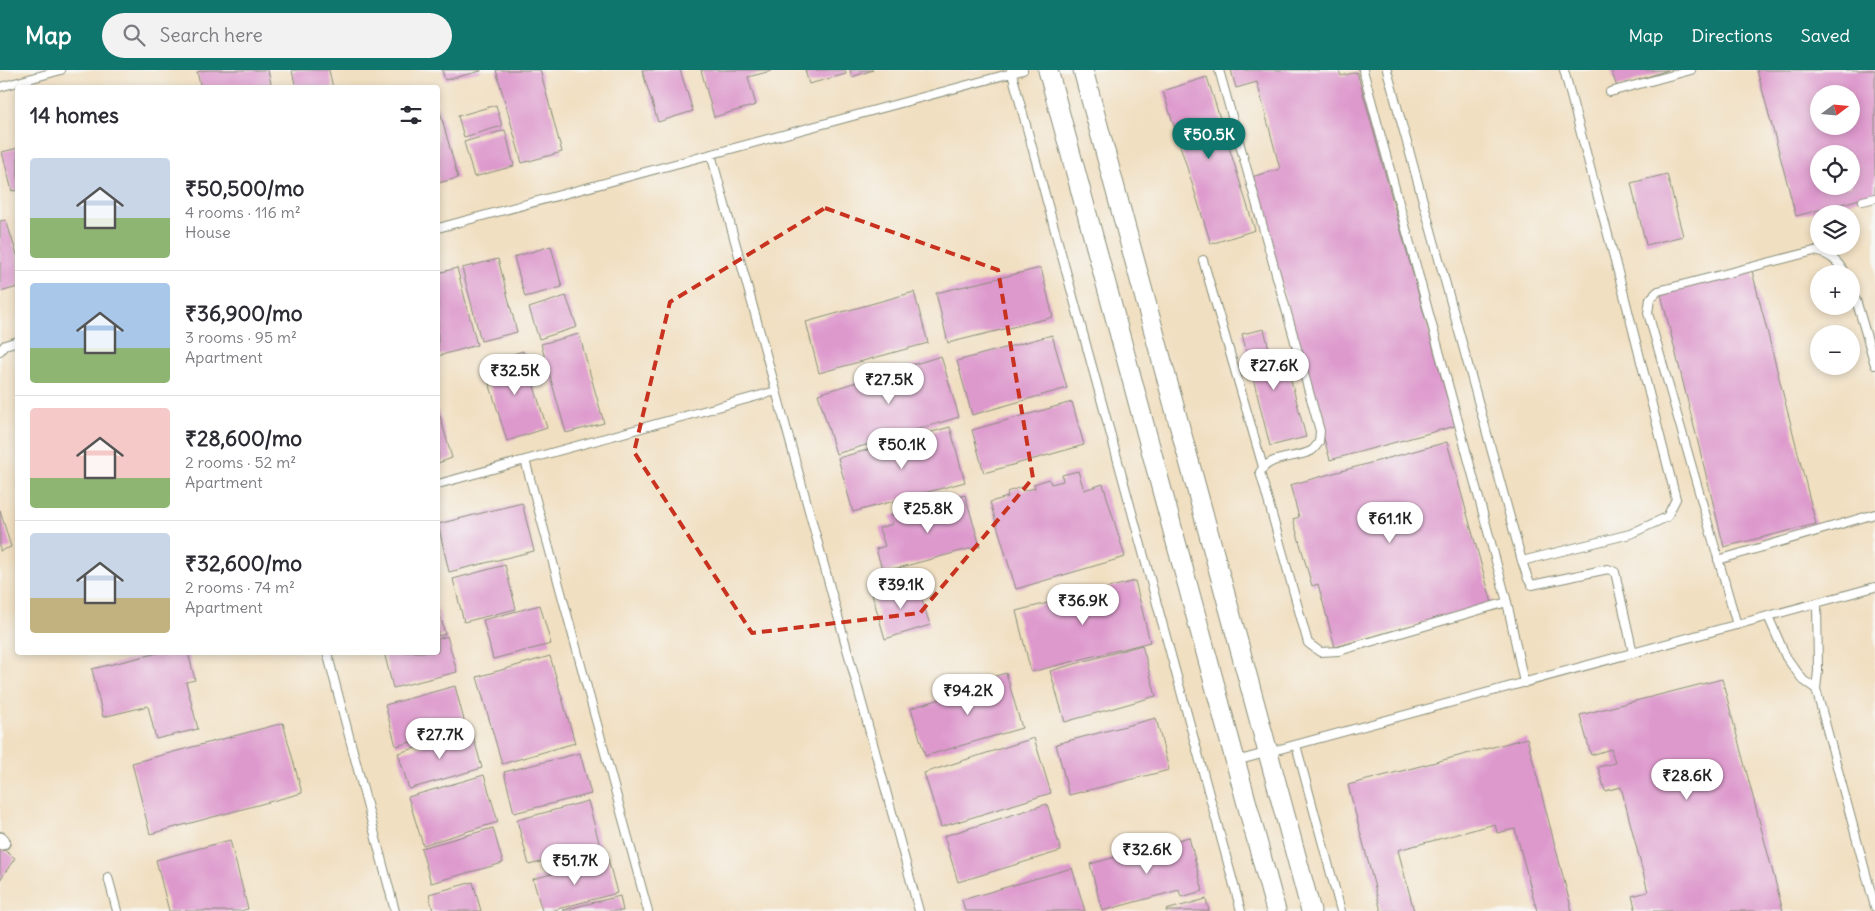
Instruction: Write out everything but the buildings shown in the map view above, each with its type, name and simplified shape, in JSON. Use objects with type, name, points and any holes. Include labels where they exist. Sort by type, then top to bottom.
[{"type":"street","points":[[1048,70],[1276,911]]},
{"type":"street","points":[[1083,70],[1311,911]]},
{"type":"lane","points":[[0,87],[61,70]]},
{"type":"lane","points":[[440,227],[1012,71],[1023,70]]},
{"type":"lane","points":[[1219,70],[1320,431],[1319,442],[1312,450],[1269,463],[1260,472],[1308,643],[1320,652],[1340,651],[1507,602]]},
{"type":"lane","points":[[1363,70],[1507,602],[1524,683]]},
{"type":"lane","points":[[1387,70],[1528,579],[1532,585],[1608,569],[1615,572],[1633,653]]},
{"type":"lane","points":[[1522,561],[1630,534],[1667,517],[1676,499],[1626,300],[1564,70]]},
{"type":"lane","points":[[1610,92],[1691,70]]},
{"type":"lane","points":[[1012,71],[1241,911]]},
{"type":"lane","points":[[711,154],[919,911]]},
{"type":"lane","points":[[1863,201],[1875,198]]},
{"type":"lane","points":[[1737,625],[1648,313],[1650,299],[1658,291],[1814,250],[1826,253],[1840,265]]},
{"type":"lane","points":[[1203,260],[1263,467]]},
{"type":"lane","points":[[1860,313],[1875,365]]},
{"type":"lane","points":[[0,351],[5,345],[15,342]]},
{"type":"lane","points":[[440,483],[776,391]]},
{"type":"lane","points":[[525,460],[648,911]]},
{"type":"lane","points":[[1718,560],[1875,514]]},
{"type":"lane","points":[[1236,761],[1875,587]]},
{"type":"lane","points":[[1816,603],[1818,671],[1816,689],[1875,907]]},
{"type":"lane","points":[[1768,616],[1786,657],[1803,680],[1816,689]]},
{"type":"lane","points":[[328,655],[395,911]]},
{"type":"lane","points":[[1296,745],[1340,911]]},
{"type":"lane","points":[[108,878],[117,911]]},
{"type":"highlighted area","points":[[825,208],[998,270],[1033,478],[920,613],[752,633],[634,452],[670,302]]}]
